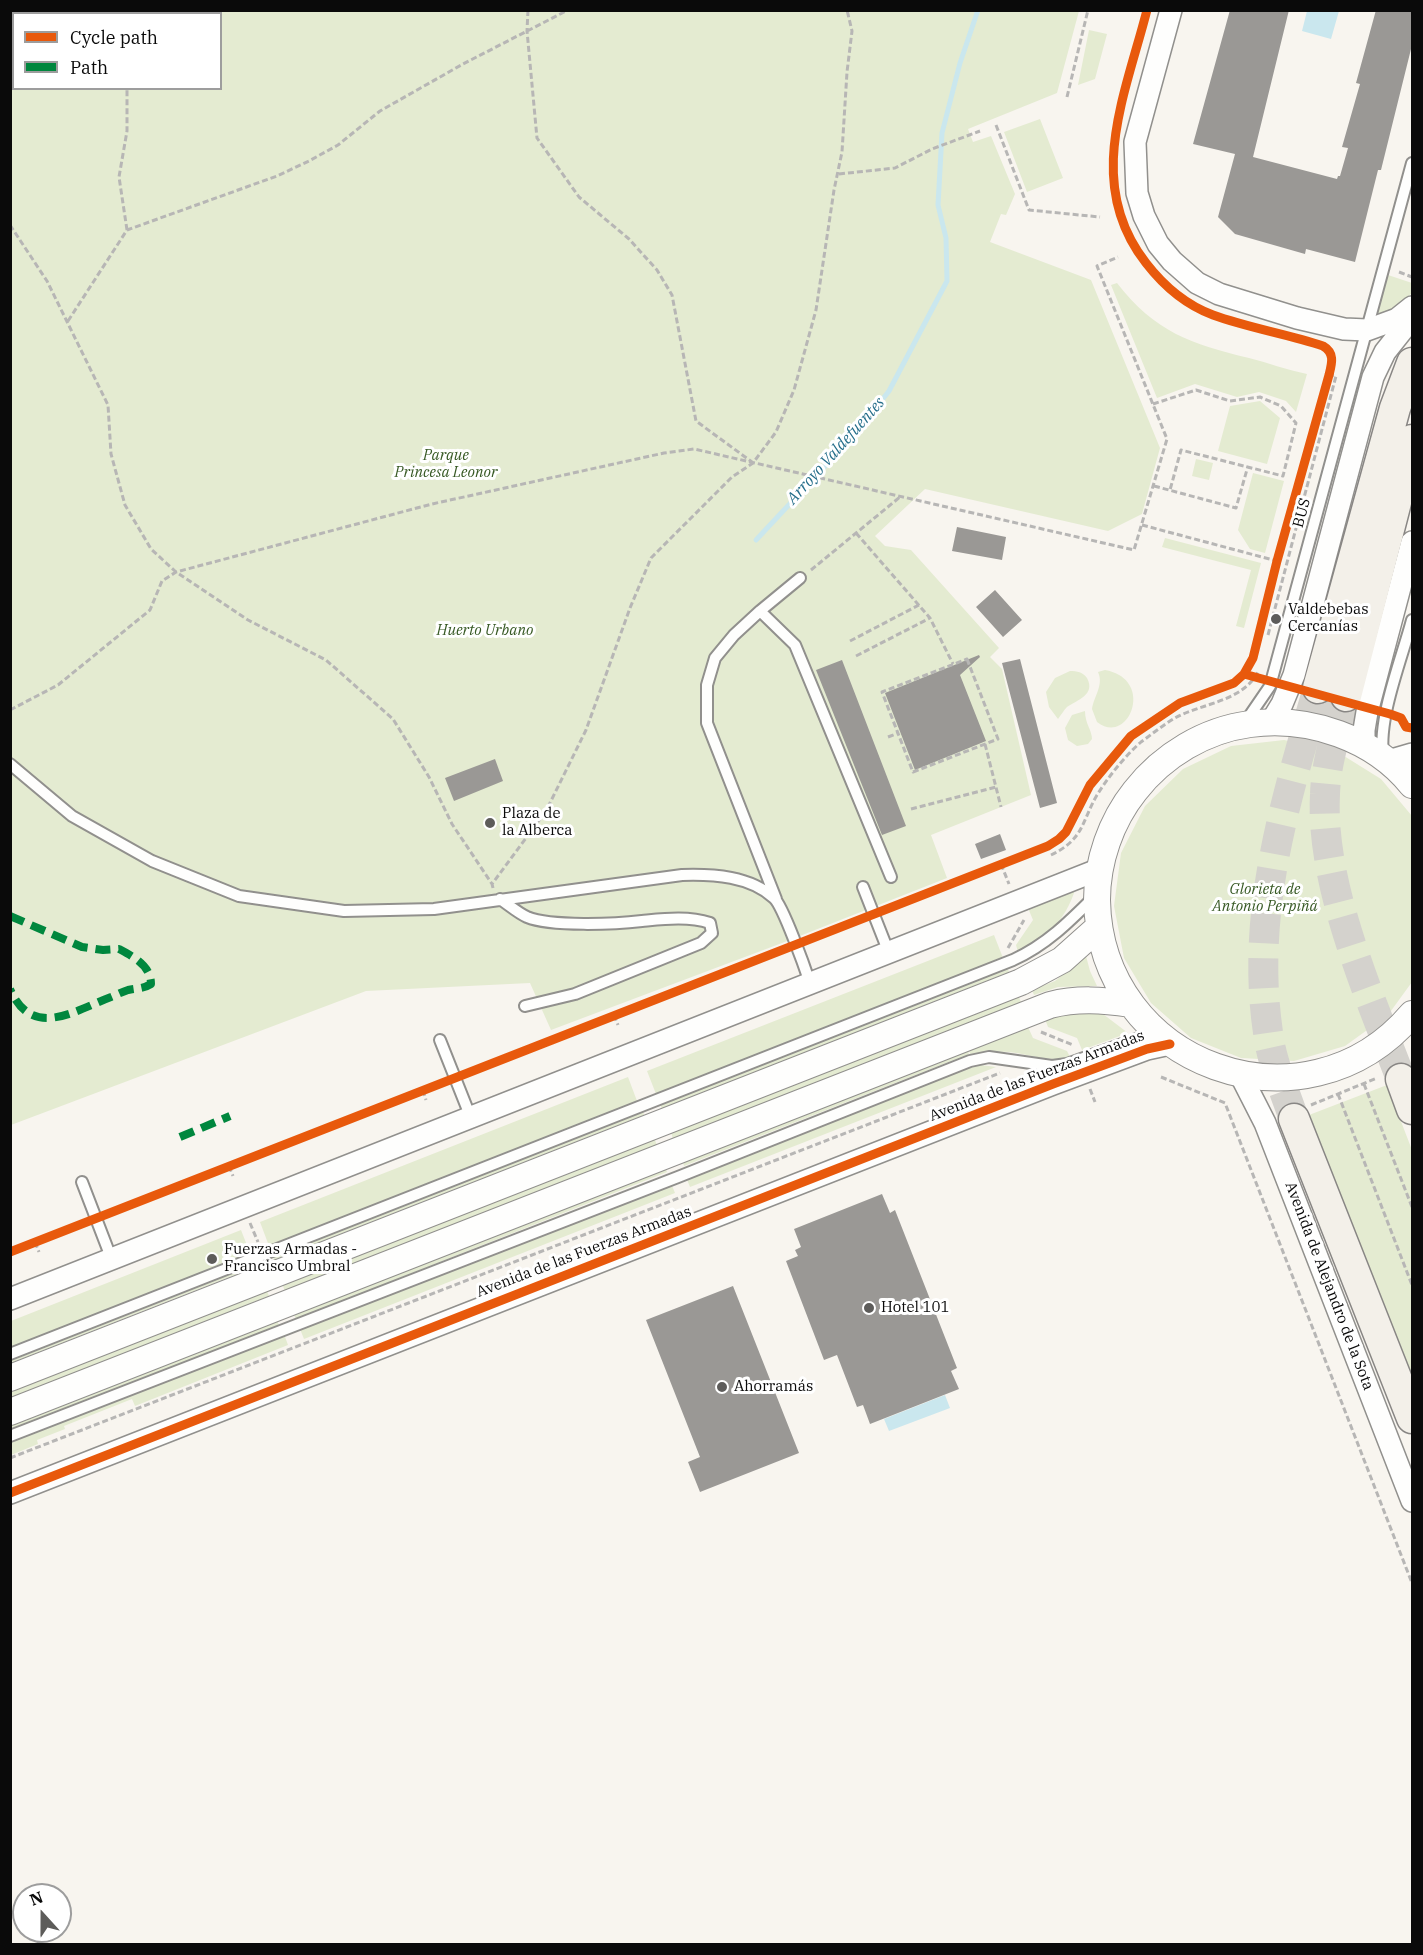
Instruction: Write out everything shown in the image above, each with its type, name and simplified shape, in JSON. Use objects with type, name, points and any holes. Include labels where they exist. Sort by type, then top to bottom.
[{"type":"main road","points":[[1413,363],[1395,408],[1332,692],[1413,440]]},
{"type":"main road","points":[[1392,1077],[1413,1109]]},
{"type":"main road","name":"Avenida de Alejandro de la Sota","points":[[1301,1112],[1413,1418]]},
{"type":"street","points":[[1171,10],[1135,142],[1137,193],[1144,216],[1158,244],[1172,261],[1197,283],[1219,294],[1297,318],[1344,329],[1367,330],[1397,319],[1413,307]]},
{"type":"street","points":[[1271,722],[1294,675],[1373,377],[1385,352],[1413,318]]},
{"type":"street","points":[[1379,755],[1364,730],[1413,542]]},
{"type":"street","points":[[1410,1020],[1377,1046],[1360,1056],[1331,1069],[1301,1076],[1281,1078],[1240,1074],[1210,1066],[1163,1038],[1131,1004],[1110,968],[1099,927],[1099,881],[1105,846],[1117,818],[1143,781],[1164,761],[1185,746],[1222,730],[1271,722],[1317,727],[1340,734],[1379,755],[1413,785]]},
{"type":"street","points":[[1379,755],[1413,754]]},
{"type":"street","points":[[10,1299],[810,983],[889,953],[1099,881]]},
{"type":"street","points":[[10,1378],[1021,982],[1062,960],[1099,927]]},
{"type":"street","points":[[10,1412],[1050,1005],[1069,1000],[1086,999],[1131,1004]]},
{"type":"street","name":"Avenida de las Fuerzas Armadas","points":[[10,1493],[1147,1049],[1163,1038]]},
{"type":"street","name":"Avenida de Alejandro de la Sota","points":[[1240,1074],[1265,1123],[1413,1501]]},
{"type":"lane","name":"BUS","points":[[1243,725],[1271,682],[1413,163]]},
{"type":"lane","points":[[800,578],[734,635],[715,658],[707,685],[707,723],[810,983]]},
{"type":"lane","points":[[760,611],[795,645],[891,876]]},
{"type":"lane","points":[[1379,755],[1387,712],[1413,620]]},
{"type":"lane","points":[[10,764],[72,816],[152,861],[239,896],[344,911],[434,909],[682,875],[718,874],[753,885],[776,899]]},
{"type":"lane","points":[[10,1354],[1013,960],[1031,952],[1052,938],[1099,881]]},
{"type":"lane","points":[[863,888],[889,953]]},
{"type":"lane","points":[[500,899],[528,917],[549,921],[571,923],[640,921],[661,918],[698,919],[710,923],[712,933],[701,943],[576,994],[525,1006]]},
{"type":"lane","name":"Avenida de las Fuerzas Armadas","points":[[10,1436],[970,1061],[989,1057],[1052,1066],[1163,1038]]},
{"type":"lane","points":[[440,1040],[471,1118]]},
{"type":"lane","points":[[82,1182],[112,1260]]},
{"type":"path","points":[[528,10],[527,31],[537,138],[579,197],[629,238],[657,270],[672,295],[696,421],[753,463]]},
{"type":"path","points":[[68,322],[127,230],[277,176],[309,161],[338,144],[380,111],[568,10]]},
{"type":"path","points":[[492,884],[546,811],[586,730],[630,608],[651,558],[732,477],[753,463],[776,432],[794,390],[816,310],[834,190],[839,174],[852,31],[847,10]]},
{"type":"path","points":[[1067,97],[1088,10]]},
{"type":"path","points":[[127,230],[119,177],[127,131],[128,90]]},
{"type":"path","points":[[996,125],[1029,210],[1100,217]]},
{"type":"path","points":[[839,174],[895,168],[932,149],[980,131]]},
{"type":"path","points":[[10,225],[42,272],[108,405],[111,454],[125,506],[151,549],[176,572],[248,620],[326,660],[393,719],[429,777],[452,824],[500,899]]},
{"type":"path","points":[[10,710],[58,685],[150,610],[162,581],[176,572],[432,504],[664,453],[694,449],[1134,550],[1167,439],[1097,266],[1118,257]]},
{"type":"path","points":[[1401,264],[1398,273],[1413,277]]},
{"type":"path","points":[[1330,371],[1336,376],[1263,637],[1277,561],[1330,371]]},
{"type":"path","points":[[1153,404],[1196,390],[1230,401],[1260,397],[1281,406],[1296,423],[1283,476],[1181,450],[1170,490]]},
{"type":"path","points":[[1154,486],[1236,508],[1248,466]]},
{"type":"path","points":[[800,578],[900,497]]},
{"type":"path","points":[[1142,525],[1277,561]]},
{"type":"path","points":[[856,533],[930,618],[953,664]]},
{"type":"path","points":[[850,641],[919,605]]},
{"type":"path","points":[[856,657],[930,618]]},
{"type":"path","points":[[967,659],[998,739],[913,772],[882,692],[953,664],[967,659]]},
{"type":"path","points":[[1244,674],[1271,682]]},
{"type":"path","points":[[1156,718],[1172,708]]},
{"type":"path","points":[[1387,712],[1401,718],[1406,727],[1413,728]]},
{"type":"path","points":[[888,737],[898,733]]},
{"type":"path","points":[[985,744],[1001,807]]},
{"type":"path","points":[[1103,768],[1124,744]]},
{"type":"path","points":[[911,809],[996,787]]},
{"type":"path","points":[[1048,846],[1066,832]]},
{"type":"path","points":[[990,869],[1006,862],[1013,894]]},
{"type":"path","points":[[1011,955],[1007,946],[1024,920],[1020,911]]},
{"type":"path","points":[[604,1019],[625,1011]]},
{"type":"path","points":[[614,1015],[618,1025]]},
{"type":"path","points":[[1037,1023],[1041,1032],[1073,1045]]},
{"type":"path","points":[[10,1458],[1001,1072]]},
{"type":"path","points":[[1161,1077],[1225,1103],[1413,1583]]},
{"type":"path","points":[[1301,1112],[1364,1084],[1392,1077]]},
{"type":"path","points":[[412,1095],[424,1095],[455,1078]]},
{"type":"path","points":[[1364,1084],[1413,1207]]},
{"type":"path","points":[[1338,1094],[1413,1285]]},
{"type":"path","points":[[218,1171],[240,1162]]},
{"type":"path","points":[[229,1166],[233,1176]]},
{"type":"path","points":[[250,1222],[261,1249]]},
{"type":"path","points":[[39,1252],[31,1244],[45,1238]]},
{"type":"green space","name":"Parque Princesa Leonor","points":[[11,11],[1079,11],[1057,93],[968,129],[973,142],[991,136],[1015,194],[1006,215],[1001,214],[990,242],[1091,280],[1160,448],[1142,514],[1108,531],[925,489],[875,536],[885,546],[911,550],[999,648],[990,657],[1002,669],[1031,795],[931,835],[947,878],[551,1030],[530,983],[366,991],[11,1125]]},
{"type":"green space","points":[[1089,30],[1107,34],[1095,79],[1078,85]]},
{"type":"green space","points":[[1040,119],[1063,178],[1027,192],[1004,132]]},
{"type":"green space","points":[[1388,275],[1412,283],[1412,293],[1390,312],[1376,318]]},
{"type":"green space","points":[[1117,283],[1146,313],[1160,325],[1176,334],[1209,347],[1307,374],[1296,412],[1286,401],[1259,392],[1237,397],[1195,384],[1157,398],[1111,285]]},
{"type":"green space","points":[[1260,401],[1280,418],[1267,464],[1218,451],[1230,406]]},
{"type":"green space","points":[[1196,459],[1213,463],[1209,480],[1192,476]]},
{"type":"green space","points":[[1253,473],[1284,481],[1265,553],[1250,549],[1238,530]]},
{"type":"green space","points":[[1165,538],[1261,563],[1244,628],[1236,626],[1251,570],[1162,547]]},
{"type":"green space","points":[[1105,670],[1121,676],[1130,685],[1133,697],[1132,709],[1127,719],[1119,726],[1109,727],[1097,722],[1092,709],[1100,681],[1098,672]]},
{"type":"green space","points":[[1070,671],[1080,672],[1085,676],[1089,689],[1084,696],[1067,707],[1058,719],[1049,707],[1046,692],[1055,678]]},
{"type":"green space","points":[[1085,711],[1092,739],[1088,744],[1077,746],[1068,740],[1065,728],[1072,715]]},
{"type":"green space","name":"Glorieta de Antonio Perpiñá","points":[[1284,740],[1336,751],[1381,779],[1412,816],[1412,982],[1388,1015],[1345,1046],[1294,1061],[1241,1058],[1191,1038],[1151,1003],[1124,958],[1114,906],[1121,853],[1145,806],[1183,769],[1231,746]]},
{"type":"green space","points":[[1075,890],[1066,911],[1054,927],[1018,952],[1016,945],[1033,920],[1028,908]]},
{"type":"green space","points":[[994,935],[1003,958],[656,1094],[647,1071]]},
{"type":"green space","points":[[1086,956],[1097,986],[1058,987],[1034,995],[1032,990],[1055,981]]},
{"type":"green space","points":[[1007,967],[1009,972],[662,1109],[660,1104]]},
{"type":"green space","points":[[1018,995],[1021,1002],[673,1139],[671,1132]]},
{"type":"green space","points":[[1086,1011],[1103,1014],[1128,1033],[1082,1050],[1077,1038],[1048,1027],[1045,1019]]},
{"type":"green space","points":[[1028,1027],[1033,1038],[1067,1051],[1070,1057],[1047,1059],[1004,1052],[970,1054],[969,1050]]},
{"type":"green space","points":[[968,1050],[969,1054],[684,1166],[683,1162]]},
{"type":"green space","points":[[973,1064],[996,1067],[690,1187],[686,1177]]},
{"type":"green space","points":[[628,1077],[637,1101],[269,1246],[260,1222]]},
{"type":"green space","points":[[1387,1085],[1412,1150],[1412,1379],[1309,1115]]},
{"type":"green space","points":[[643,1111],[644,1115],[274,1260],[273,1256]]},
{"type":"green space","points":[[654,1138],[657,1145],[285,1291],[282,1284]]},
{"type":"green space","points":[[666,1169],[667,1172],[296,1319],[294,1315]]},
{"type":"green space","points":[[671,1183],[675,1193],[304,1339],[300,1329]]},
{"type":"green space","points":[[241,1230],[250,1253],[11,1347],[11,1321]]},
{"type":"green space","points":[[255,1263],[257,1266],[11,1363],[11,1359]]},
{"type":"green space","points":[[267,1291],[269,1296],[11,1398],[11,1392]]},
{"type":"green space","points":[[277,1320],[279,1325],[11,1430],[11,1425]]},
{"type":"green space","points":[[284,1334],[288,1345],[135,1406],[132,1399],[64,1426],[65,1429],[37,1440],[38,1444],[11,1455],[11,1442]]},
{"type":"water","points":[[1307,11],[1339,11],[1331,39],[1302,31]]},
{"type":"water","points":[[945,1395],[950,1408],[889,1431],[884,1419]]},
{"type":"building","points":[[1230,10],[1289,10],[1253,157],[1337,179],[1340,176],[1348,148],[1342,147],[1360,84],[1356,83],[1376,10],[1413,10],[1413,41],[1355,262],[1306,249],[1305,254],[1235,234],[1218,217],[1235,154],[1193,144]]},
{"type":"building","points":[[957,527],[1006,537],[1002,560],[952,551]]},
{"type":"building","points":[[995,590],[1022,620],[1003,637],[976,607]]},
{"type":"building","points":[[979,655],[980,657],[960,675],[986,741],[915,770],[885,693]]},
{"type":"building","points":[[1020,659],[1057,803],[1040,808],[1002,663]]},
{"type":"building","points":[[842,660],[906,826],[882,835],[816,670]]},
{"type":"building","points":[[495,759],[503,781],[454,801],[445,778]]},
{"type":"building","points":[[1000,834],[1006,850],[981,859],[975,844]]},
{"type":"building","name":"Hotel 101","points":[[882,1194],[890,1213],[895,1210],[957,1368],[951,1371],[959,1389],[870,1424],[863,1405],[857,1407],[837,1355],[824,1360],[786,1261],[798,1256],[795,1250],[801,1247],[794,1229]]},
{"type":"building","name":"Ahorramás","points":[[733,1286],[799,1453],[700,1492],[688,1462],[700,1457],[646,1320]]},
{"type":"waterway","name":"Arroyo Valdefuentes","points":[[756,540],[856,433],[889,391],[947,281],[946,238],[938,205],[942,133],[960,63],[978,10]]},
{"type":"tunnel","points":[[1294,1119],[1270,1045],[1264,998],[1263,953],[1273,864],[1282,820],[1318,688]]},
{"type":"tunnel","points":[[1346,696],[1330,756],[1326,781],[1326,829],[1330,865],[1349,938],[1401,1079]]},
{"type":"marked path","points":[[10,916],[82,947],[103,950],[119,949],[145,967],[151,984],[143,988],[128,990],[69,1014],[42,1018],[30,1014],[19,1005],[10,989]]},
{"type":"marked path","points":[[180,1137],[230,1116]]},
{"type":"cycle path","points":[[10,1252],[1048,846],[1066,832],[1090,785],[1131,736],[1180,703],[1234,683],[1244,674],[1253,658],[1332,359],[1323,346],[1227,320],[1194,306],[1176,294],[1153,271],[1127,233],[1117,202],[1113,171],[1115,139],[1121,107],[1147,10]]},
{"type":"cycle path","points":[[1244,674],[1390,714],[1401,718],[1406,727],[1412,728]]},
{"type":"cycle path","points":[[10,1493],[1053,1084],[1147,1049],[1170,1044]]},
{"type":"place","name":"Valdebebas Cercanías","points":[[1276,619]]},
{"type":"place","name":"Plaza de la Alberca","points":[[490,823]]},
{"type":"place","name":"Fuerzas Armadas - Francisco Umbral","points":[[212,1259]]},
{"type":"place","name":"Hotel 101","points":[[869,1308]]},
{"type":"place","name":"Ahorramás","points":[[722,1387]]},
{"type":"park label","name":"Huerto Urbano","points":[[485,631]]}]
